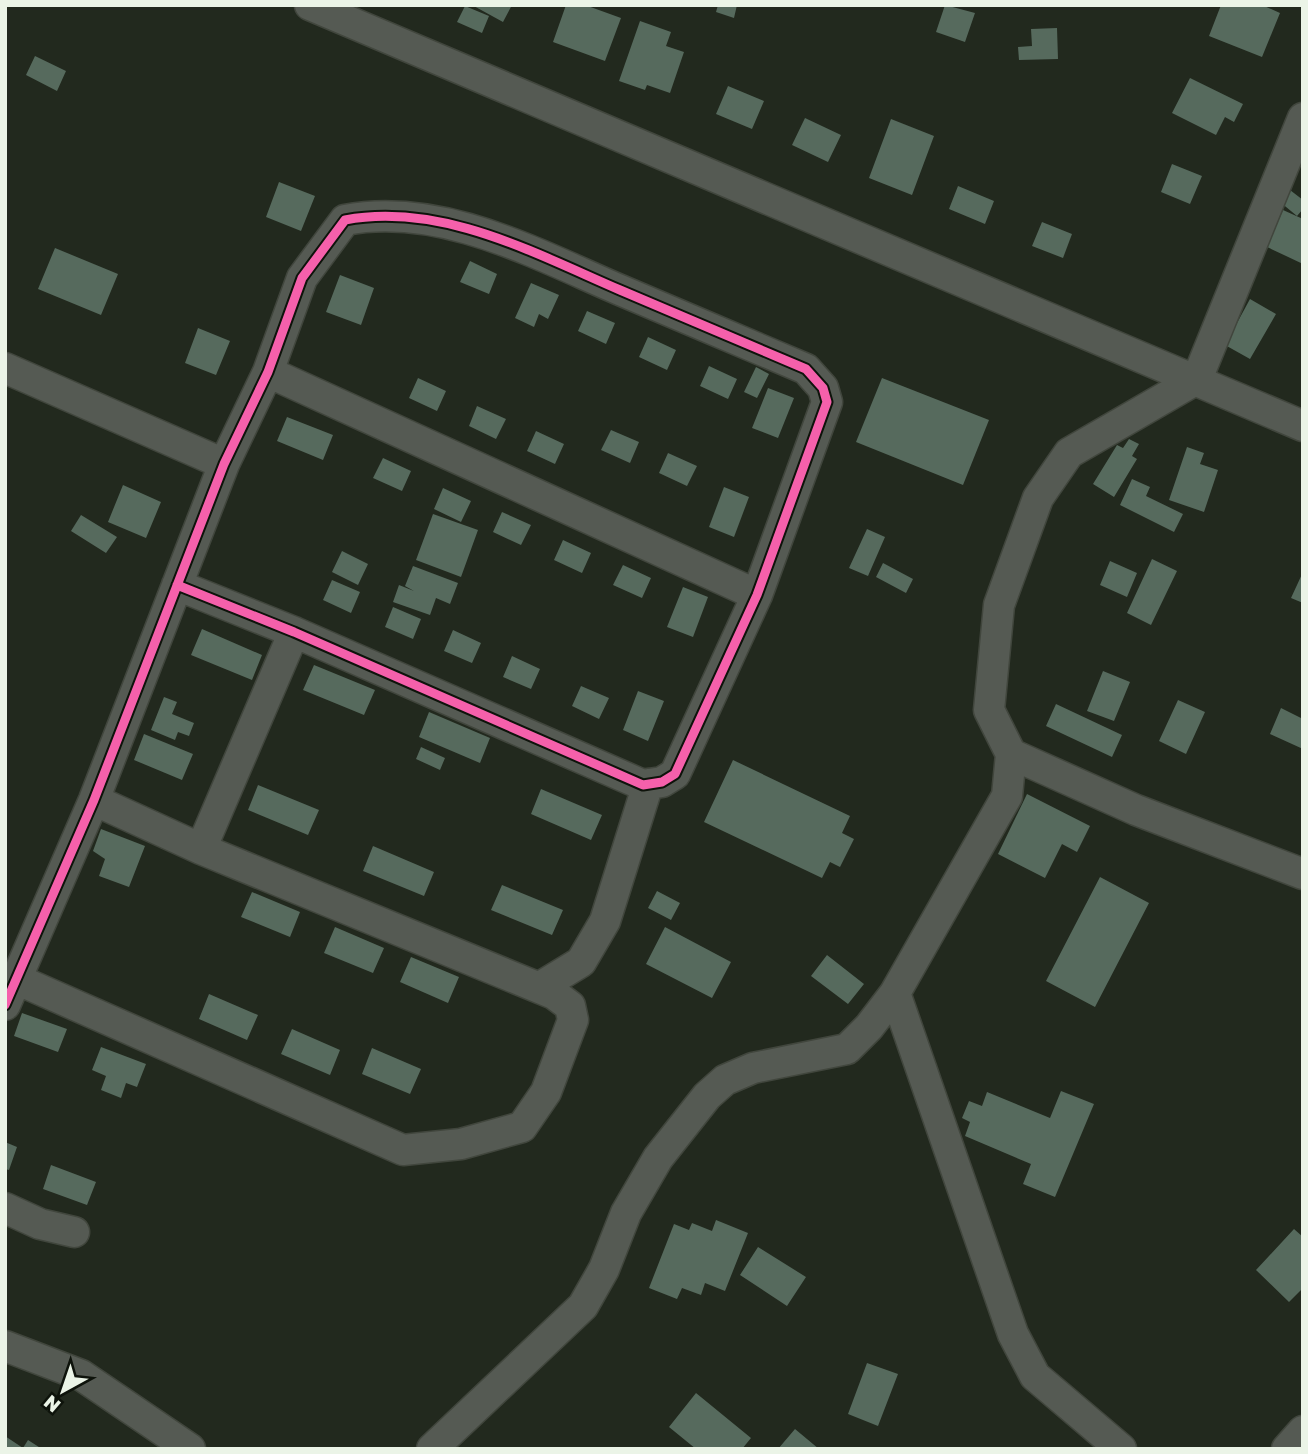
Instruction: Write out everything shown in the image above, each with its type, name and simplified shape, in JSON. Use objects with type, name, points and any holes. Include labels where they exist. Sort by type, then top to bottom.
[{"type":"street","points":[[310,5],[1303,426]]},
{"type":"street","points":[[432,1449],[583,1306],[604,1269],[626,1213],[658,1158],[707,1096],[725,1080],[753,1068],[847,1049],[869,1027],[895,993],[1007,796],[1011,754],[989,710],[992,663],[999,605],[1038,498],[1069,453],[1197,379],[1303,118]]},
{"type":"street","points":[[94,800],[201,849],[554,994],[569,1006],[573,1020],[545,1092],[522,1127],[461,1144],[403,1150],[11,992],[94,800],[177,585],[224,464],[268,372],[302,278],[345,220],[369,216],[424,218],[505,241],[806,369],[823,388],[827,402],[757,595],[675,774],[662,782],[643,785],[294,632],[177,585]]},
{"type":"street","points":[[5,368],[224,464]]},
{"type":"street","points":[[268,372],[757,595]]},
{"type":"street","points":[[201,849],[294,632]]},
{"type":"street","points":[[1011,754],[1136,810],[1303,874]]},
{"type":"street","points":[[540,988],[581,962],[605,920],[648,784]]},
{"type":"street","points":[[895,993],[1013,1334],[1035,1376],[1121,1449]]},
{"type":"street","points":[[5,1208],[40,1224],[74,1232]]},
{"type":"street","points":[[5,1346],[81,1375],[190,1449]]},
{"type":"street","points":[[1286,1449],[1303,1431]]},
{"type":"building","points":[[472,5],[512,5],[503,22]]},
{"type":"building","points":[[566,5],[585,5],[621,18],[605,61],[553,42]]},
{"type":"building","points":[[718,5],[737,5],[734,18],[716,12]]},
{"type":"building","points":[[945,5],[975,13],[965,42],[936,32]]},
{"type":"building","points":[[1221,5],[1262,5],[1280,13],[1262,57],[1209,36]]},
{"type":"building","points":[[465,6],[489,16],[482,33],[457,22]]},
{"type":"building","points":[[640,21],[671,32],[666,46],[684,52],[670,93],[647,85],[645,90],[619,81]]},
{"type":"building","points":[[1057,28],[1058,59],[1019,60],[1018,47],[1032,46],[1031,29]]},
{"type":"building","points":[[35,56],[66,71],[57,91],[26,75]]},
{"type":"building","points":[[1190,78],[1243,104],[1234,122],[1225,117],[1216,135],[1172,113]]},
{"type":"building","points":[[728,86],[764,101],[752,129],[716,114]]},
{"type":"building","points":[[805,118],[841,135],[828,162],[792,145]]},
{"type":"building","points":[[891,119],[934,136],[912,195],[869,178]]},
{"type":"building","points":[[1172,164],[1202,176],[1190,204],[1161,192]]},
{"type":"building","points":[[279,182],[315,196],[301,231],[266,217]]},
{"type":"building","points":[[958,186],[994,201],[985,224],[949,209]]},
{"type":"building","points":[[1290,190],[1303,200],[1303,209],[1297,216],[1280,202]]},
{"type":"building","points":[[1283,210],[1303,219],[1303,264],[1267,247]]},
{"type":"building","points":[[1042,222],[1072,234],[1063,258],[1032,246]]},
{"type":"building","points":[[55,248],[118,274],[101,315],[38,289]]},
{"type":"building","points":[[470,261],[497,274],[489,294],[460,282]]},
{"type":"building","points":[[340,275],[374,288],[361,325],[326,312]]},
{"type":"building","points":[[531,283],[559,295],[548,319],[539,314],[534,327],[515,318]]},
{"type":"building","points":[[1250,299],[1276,314],[1250,359],[1225,345]]},
{"type":"building","points":[[587,311],[615,323],[606,344],[578,331]]},
{"type":"building","points":[[198,328],[230,341],[216,375],[185,363]]},
{"type":"building","points":[[648,337],[676,350],[667,370],[639,357]]},
{"type":"building","points":[[709,366],[737,379],[728,399],[700,386]]},
{"type":"building","points":[[756,367],[769,374],[757,398],[744,392]]},
{"type":"building","points":[[418,378],[446,391],[437,411],[409,398]]},
{"type":"building","points":[[882,378],[989,420],[963,485],[856,442]]},
{"type":"building","points":[[768,388],[794,398],[778,438],[752,428]]},
{"type":"building","points":[[477,406],[506,419],[496,439],[469,426]]},
{"type":"building","points":[[287,417],[333,435],[323,460],[277,441]]},
{"type":"building","points":[[611,430],[639,442],[630,463],[601,450]]},
{"type":"building","points":[[536,431],[564,444],[555,464],[527,451]]},
{"type":"building","points":[[1129,439],[1139,444],[1132,456],[1137,459],[1114,497],[1093,484],[1117,445],[1123,448]]},
{"type":"building","points":[[1187,447],[1204,453],[1200,464],[1218,470],[1204,512],[1169,500]]},
{"type":"building","points":[[668,453],[697,466],[687,486],[659,473]]},
{"type":"building","points":[[383,458],[411,471],[402,491],[373,478]]},
{"type":"building","points":[[1132,479],[1150,487],[1146,496],[1183,514],[1174,532],[1120,505]]},
{"type":"building","points":[[123,485],[161,502],[146,538],[108,522]]},
{"type":"building","points":[[724,487],[749,497],[734,537],[709,527]]},
{"type":"building","points":[[443,488],[471,501],[461,522],[434,509]]},
{"type":"building","points":[[502,512],[531,525],[521,545],[493,532]]},
{"type":"building","points":[[433,514],[478,530],[461,577],[416,560]]},
{"type":"building","points":[[81,515],[117,537],[106,553],[71,531]]},
{"type":"building","points":[[867,529],[885,537],[868,576],[849,568]]},
{"type":"building","points":[[563,540],[591,553],[582,573],[554,560]]},
{"type":"building","points":[[342,551],[368,564],[358,585],[332,572]]},
{"type":"building","points":[[1152,559],[1177,571],[1151,625],[1127,613]]},
{"type":"building","points":[[1110,561],[1137,573],[1127,597],[1100,585]]},
{"type":"building","points":[[883,563],[913,579],[906,593],[876,577]]},
{"type":"building","points":[[623,565],[651,578],[642,598],[613,585]]},
{"type":"building","points":[[413,566],[458,583],[450,604],[436,598],[430,615],[393,602],[399,585],[414,591],[405,586]]},
{"type":"building","points":[[1303,572],[1303,603],[1291,598]]},
{"type":"building","points":[[332,580],[360,592],[351,613],[323,600]]},
{"type":"building","points":[[683,587],[708,597],[693,637],[667,627]]},
{"type":"building","points":[[393,607],[421,619],[413,639],[385,627]]},
{"type":"building","points":[[202,629],[262,655],[252,680],[191,655]]},
{"type":"building","points":[[453,630],[481,643],[472,663],[444,651]]},
{"type":"building","points":[[512,656],[540,669],[531,689],[503,677]]},
{"type":"building","points":[[314,665],[375,690],[364,715],[303,690]]},
{"type":"building","points":[[1103,671],[1130,682],[1114,721],[1087,711]]},
{"type":"building","points":[[581,686],[609,698],[599,719],[572,706]]},
{"type":"building","points":[[638,691],[664,701],[648,741],[623,730]]},
{"type":"building","points":[[164,697],[177,702],[172,714],[194,723],[189,736],[178,732],[175,740],[151,730]]},
{"type":"building","points":[[1178,700],[1205,712],[1186,754],[1159,741]]},
{"type":"building","points":[[1056,704],[1122,735],[1112,757],[1046,726]]},
{"type":"building","points":[[1281,708],[1303,719],[1303,749],[1270,734]]},
{"type":"building","points":[[429,712],[490,738],[480,763],[419,737]]},
{"type":"building","points":[[144,734],[193,754],[182,780],[134,760]]},
{"type":"building","points":[[421,747],[445,758],[440,770],[416,759]]},
{"type":"building","points":[[733,760],[850,816],[842,833],[854,839],[840,867],[830,862],[822,878],[704,822]]},
{"type":"building","points":[[258,785],[319,810],[308,835],[248,810]]},
{"type":"building","points":[[541,789],[602,815],[591,840],[531,814]]},
{"type":"building","points":[[1027,794],[1090,826],[1077,852],[1062,844],[1045,878],[998,854]]},
{"type":"building","points":[[101,829],[145,846],[129,887],[99,876],[105,859],[93,851]]},
{"type":"building","points":[[373,846],[434,872],[424,896],[363,871]]},
{"type":"building","points":[[1100,877],[1149,903],[1095,1007],[1046,981]]},
{"type":"building","points":[[502,885],[563,910],[552,935],[491,910]]},
{"type":"building","points":[[657,891],[680,903],[671,920],[648,908]]},
{"type":"building","points":[[252,892],[300,912],[290,937],[241,917]]},
{"type":"building","points":[[335,927],[384,948],[373,973],[324,953]]},
{"type":"building","points":[[665,927],[731,962],[712,998],[646,964]]},
{"type":"building","points":[[827,955],[864,984],[848,1004],[811,976]]},
{"type":"building","points":[[411,957],[459,977],[448,1003],[400,982]]},
{"type":"building","points":[[209,994],[258,1015],[247,1040],[199,1019]]},
{"type":"building","points":[[22,1013],[67,1029],[58,1052],[14,1036]]},
{"type":"building","points":[[292,1029],[340,1050],[330,1075],[281,1054]]},
{"type":"building","points":[[101,1047],[146,1064],[137,1087],[126,1083],[121,1098],[101,1090],[106,1076],[92,1070]]},
{"type":"building","points":[[372,1048],[421,1069],[410,1094],[362,1074]]},
{"type":"building","points":[[1061,1091],[1094,1104],[1055,1197],[1023,1184],[1031,1164],[965,1136],[970,1122],[962,1118],[969,1101],[982,1106],[987,1092],[1050,1118]]},
{"type":"building","points":[[5,1142],[17,1147],[9,1170],[5,1169]]},
{"type":"building","points":[[51,1165],[96,1182],[87,1205],[43,1189]]},
{"type":"building","points":[[716,1220],[748,1233],[725,1291],[705,1283],[701,1295],[682,1288],[677,1299],[649,1288],[674,1224],[689,1230],[692,1223],[712,1231]]},
{"type":"building","points":[[1294,1229],[1303,1237],[1303,1288],[1289,1302],[1256,1270]]},
{"type":"building","points":[[758,1247],[806,1277],[787,1306],[740,1275]]},
{"type":"building","points":[[867,1363],[898,1374],[878,1426],[848,1414]]},
{"type":"building","points":[[696,1393],[751,1438],[742,1449],[696,1449],[669,1427]]},
{"type":"building","points":[[795,1429],[819,1449],[778,1449]]},
{"type":"building","points":[[5,1436],[23,1448],[28,1440],[42,1449],[5,1449]]},
{"type":"cycle path","points":[[5,1005],[94,800],[224,464],[268,372],[302,278],[345,220],[381,216],[416,218],[452,224],[486,234],[806,369],[823,388],[827,402],[757,595],[675,774],[662,782],[643,785],[294,632],[177,585]]}]
